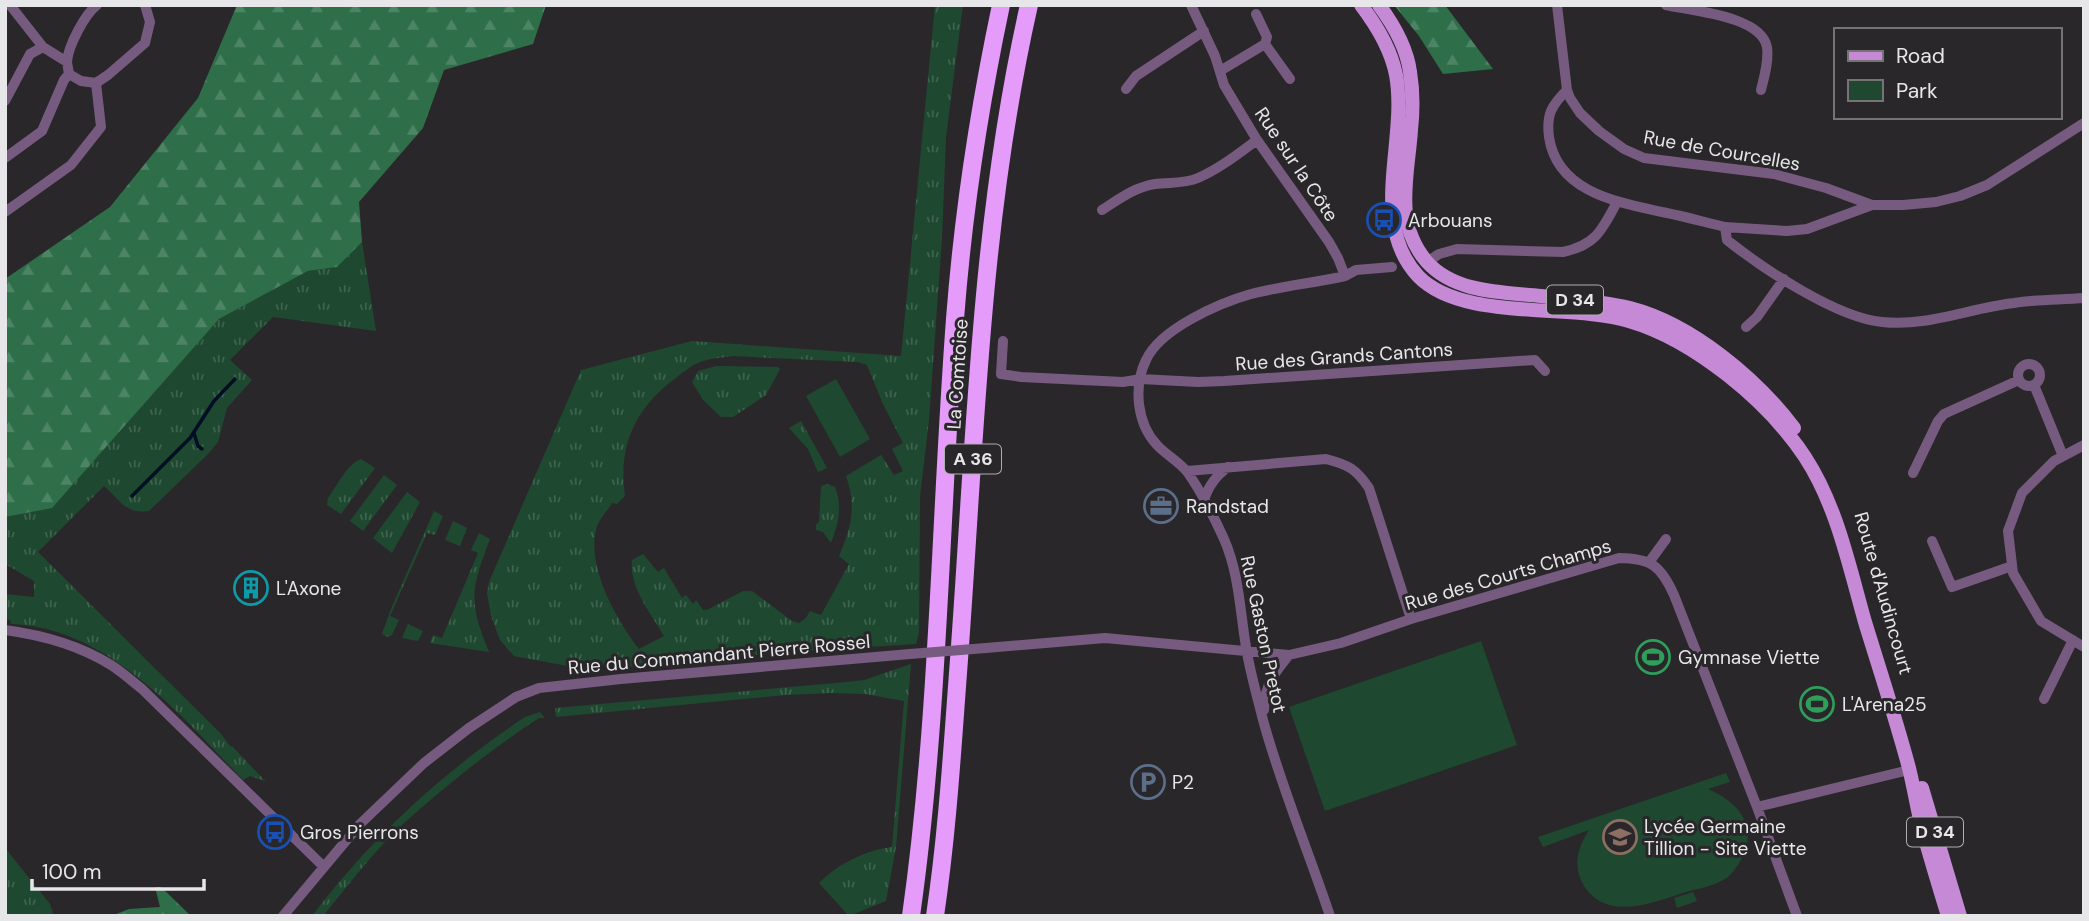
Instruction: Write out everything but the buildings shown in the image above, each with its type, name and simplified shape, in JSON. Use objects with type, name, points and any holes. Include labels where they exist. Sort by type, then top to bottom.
[{"type":"highway","name":"La Comtoise","points":[[911,916],[936,668],[948,425],[959,272],[977,135],[1001,5]]},
{"type":"highway","name":"La Comtoise","points":[[935,916],[953,758],[982,319],[1003,144],[1029,5]]},
{"type":"main road","name":"D 34","points":[[1360,5],[1385,42],[1396,73],[1399,108],[1392,201],[1399,249],[1420,278],[1439,292],[1466,301],[1494,306],[1588,313],[1628,320],[1669,335],[1704,357],[1778,415]]},
{"type":"main road","name":"D 34","points":[[1379,5],[1399,38],[1410,71],[1412,129],[1406,161],[1406,220],[1409,232],[1427,262],[1457,283],[1484,290],[1630,308],[1672,325],[1726,360],[1778,415]]},
{"type":"main road","name":"Route d'Audincourt","points":[[1778,415],[1826,496],[1909,769],[1921,825],[1948,916]]},
{"type":"main road","name":"Route d'Audincourt","points":[[1778,415],[1822,466],[1836,498],[1960,916]]},
{"type":"street","points":[[10,5],[43,47],[67,62]]},
{"type":"street","points":[[5,158],[43,131],[69,74],[67,62],[76,33],[89,11],[97,5]]},
{"type":"street","points":[[69,74],[81,81],[96,83],[145,43],[150,22],[145,5]]},
{"type":"street","name":"Rue sur la Côte","points":[[1191,5],[1204,31],[1224,85],[1257,140],[1329,242],[1345,276]]},
{"type":"street","points":[[1557,5],[1567,90],[1553,104],[1547,127],[1550,148],[1556,162],[1581,186],[1617,202],[1725,227],[1787,231],[1807,229],[1872,205]]},
{"type":"street","points":[[1666,5],[1740,21],[1761,34],[1766,46],[1767,61],[1761,90]]},
{"type":"street","points":[[1220,71],[1265,44],[1267,37],[1256,14]]},
{"type":"street","points":[[1126,89],[1136,76],[1204,31]]},
{"type":"street","points":[[1265,44],[1290,79]]},
{"type":"street","points":[[5,101],[30,54],[43,47]]},
{"type":"street","points":[[5,212],[71,164],[101,127],[96,83]]},
{"type":"street","name":"Rue de Courcelles","points":[[1567,90],[1580,113],[1599,131],[1624,149],[1644,158],[1774,174],[1826,188],[1872,205],[1936,202],[1960,196],[1987,185],[2084,124]]},
{"type":"street","points":[[1102,210],[1136,189],[1195,180],[1221,166],[1257,140]]},
{"type":"street","points":[[1427,262],[1439,254],[1457,250],[1577,249],[1593,240],[1603,229],[1617,202]]},
{"type":"street","points":[[1725,227],[1727,240],[1748,256],[1808,294],[1860,318],[1881,322],[1927,321],[2014,303],[2084,298]]},
{"type":"street","points":[[1003,341],[1001,374],[1123,382],[1141,379],[1145,361],[1171,331],[1232,300],[1345,276],[1356,270],[1392,267]]},
{"type":"street","points":[[1746,327],[1757,317],[1784,279]]},
{"type":"street","name":"Rue des Grands Cantons","points":[[1141,379],[1224,381],[1535,360],[1545,371]]},
{"type":"street","points":[[2025,365],[2037,367],[2040,379],[2034,385],[2025,386],[2019,380],[2019,371],[2025,365]]},
{"type":"street","name":"Rue Gaston Pretot","points":[[1141,379],[1140,414],[1146,432],[1157,446],[1187,471],[1224,539],[1234,569],[1247,651],[1263,721],[1330,916]]},
{"type":"street","points":[[1913,473],[1944,414],[2019,380]]},
{"type":"street","points":[[2034,385],[2063,456]]},
{"type":"street","points":[[2084,445],[2054,461],[2022,492],[2008,531],[2013,573],[2041,621],[2084,647]]},
{"type":"street","points":[[1187,471],[1326,458],[1346,464],[1358,473],[1369,488],[1411,619]]},
{"type":"street","points":[[1204,500],[1219,474],[1229,467]]},
{"type":"street","points":[[1666,538],[1650,561],[1666,577],[1674,595],[1797,916]]},
{"type":"street","points":[[1932,541],[1952,587],[2012,566]]},
{"type":"street","name":"Rue des Courts Champs","points":[[1247,651],[1289,655],[1318,650],[1411,619],[1619,558],[1650,561]]},
{"type":"street","points":[[5,630],[36,634],[81,649],[111,665],[142,689],[323,866]]},
{"type":"street","name":"Rue du Commandant Pierre Rossel","points":[[283,916],[360,824],[424,763],[469,728],[516,697],[539,688],[1105,638],[1247,651]]},
{"type":"street","points":[[2044,699],[2073,640]]},
{"type":"street","points":[[1263,721],[1264,703],[1271,677],[1289,655]]},
{"type":"street","points":[[1757,807],[1909,769]]},
{"type":"green space","points":[[237,5],[546,5],[533,44],[444,70],[423,128],[359,202],[362,242],[337,267],[308,271],[219,319],[52,508],[5,517],[5,279],[110,207],[198,98]]},
{"type":"green space","points":[[935,5],[963,5],[946,137],[929,420],[920,496],[919,632],[916,644],[629,667],[602,665],[579,668],[514,656],[500,640],[491,616],[487,593],[489,582],[581,370],[692,341],[901,356]],"holes":[[[733,356],[858,362],[867,365],[903,443],[892,449],[903,471],[894,475],[881,455],[846,476],[852,507],[847,536],[839,556],[849,564],[821,615],[810,611],[799,623],[792,621],[752,591],[743,591],[703,610],[696,600],[693,604],[686,595],[682,598],[664,568],[658,572],[643,554],[632,560],[634,580],[642,600],[664,636],[639,649],[621,623],[605,591],[595,557],[594,541],[602,517],[612,503],[617,504],[625,496],[623,478],[627,446],[632,431],[648,404],[686,370],[708,360]]]},
{"type":"green space","points":[[1394,5],[1445,5],[1493,69],[1443,74],[1419,36]]},
{"type":"green space","points":[[362,242],[376,331],[273,317],[230,360],[252,380],[227,408],[218,442],[208,454],[149,511],[128,508],[104,486],[38,552],[265,781],[250,776],[243,780],[168,703],[110,658],[79,640],[46,629],[11,624],[10,620],[5,619],[5,594],[34,597],[34,581],[5,564],[5,517],[52,507],[219,319],[308,271],[337,267]]},
{"type":"green space","points":[[716,366],[780,369],[766,395],[733,417],[721,417],[703,400],[692,382],[698,371]]},
{"type":"green space","points":[[836,379],[870,439],[840,457],[806,396]]},
{"type":"green space","points":[[801,421],[827,468],[818,472],[808,449],[789,428]]},
{"type":"green space","points":[[361,459],[375,468],[341,514],[327,505],[328,498],[347,470]]},
{"type":"green space","points":[[384,475],[397,485],[363,531],[350,521]]},
{"type":"green space","points":[[827,484],[835,487],[839,502],[831,543],[823,532],[816,530],[821,486]]},
{"type":"green space","points":[[407,492],[420,502],[392,553],[373,538]]},
{"type":"green space","points":[[434,511],[443,516],[435,535],[427,533],[390,616],[399,620],[392,635],[388,637],[382,634],[391,609]]},
{"type":"green space","points":[[453,521],[467,528],[460,546],[445,540]]},
{"type":"green space","points":[[479,533],[490,539],[479,571],[475,595],[478,620],[489,652],[430,643],[433,635],[442,638],[478,553],[471,550]]},
{"type":"green space","points":[[408,624],[423,631],[418,641],[402,638]]},
{"type":"green space","points":[[1481,641],[1517,745],[1325,811],[1289,707]]},
{"type":"green space","points":[[911,664],[896,847],[886,901],[849,916],[819,883],[853,859],[892,847],[904,701],[865,694],[786,695],[556,717],[555,708],[864,680]]},
{"type":"green space","points":[[540,712],[545,718],[539,718],[487,755],[404,823],[372,856],[323,916],[312,916],[359,859],[410,807],[495,738],[525,717]]},
{"type":"green space","points":[[1726,773],[1730,782],[1708,789],[1737,808],[1747,826],[1748,837],[1741,860],[1733,871],[1728,877],[1712,885],[1654,902],[1625,907],[1612,906],[1589,893],[1581,880],[1577,866],[1578,854],[1589,830],[1543,847],[1538,837]]},
{"type":"green space","points":[[5,848],[50,904],[54,916],[5,916]]},
{"type":"green space","points":[[155,887],[161,887],[191,916],[111,916],[129,909],[160,907]]},
{"type":"green space","points":[[1693,892],[1697,901],[1677,908],[1674,898]]},
{"type":"waterway","points":[[132,496],[190,438],[214,401],[235,379]]},
{"type":"waterway","points":[[194,433],[198,446],[202,449]]},
{"type":"place","name":"Arbouans","points":[[1384,220]]},
{"type":"place","name":"Randstad","points":[[1161,506]]},
{"type":"place","name":"L'Axone","points":[[251,588]]},
{"type":"place","name":"Gymnase Viette","points":[[1653,657]]},
{"type":"place","name":"L'Arena25","points":[[1817,704]]},
{"type":"place","name":"P2","points":[[1148,782]]},
{"type":"place","name":"Gros Pierrons","points":[[275,832]]},
{"type":"place","name":"Lycée Germaine Tillion - Site Viette","points":[[1620,837]]}]
